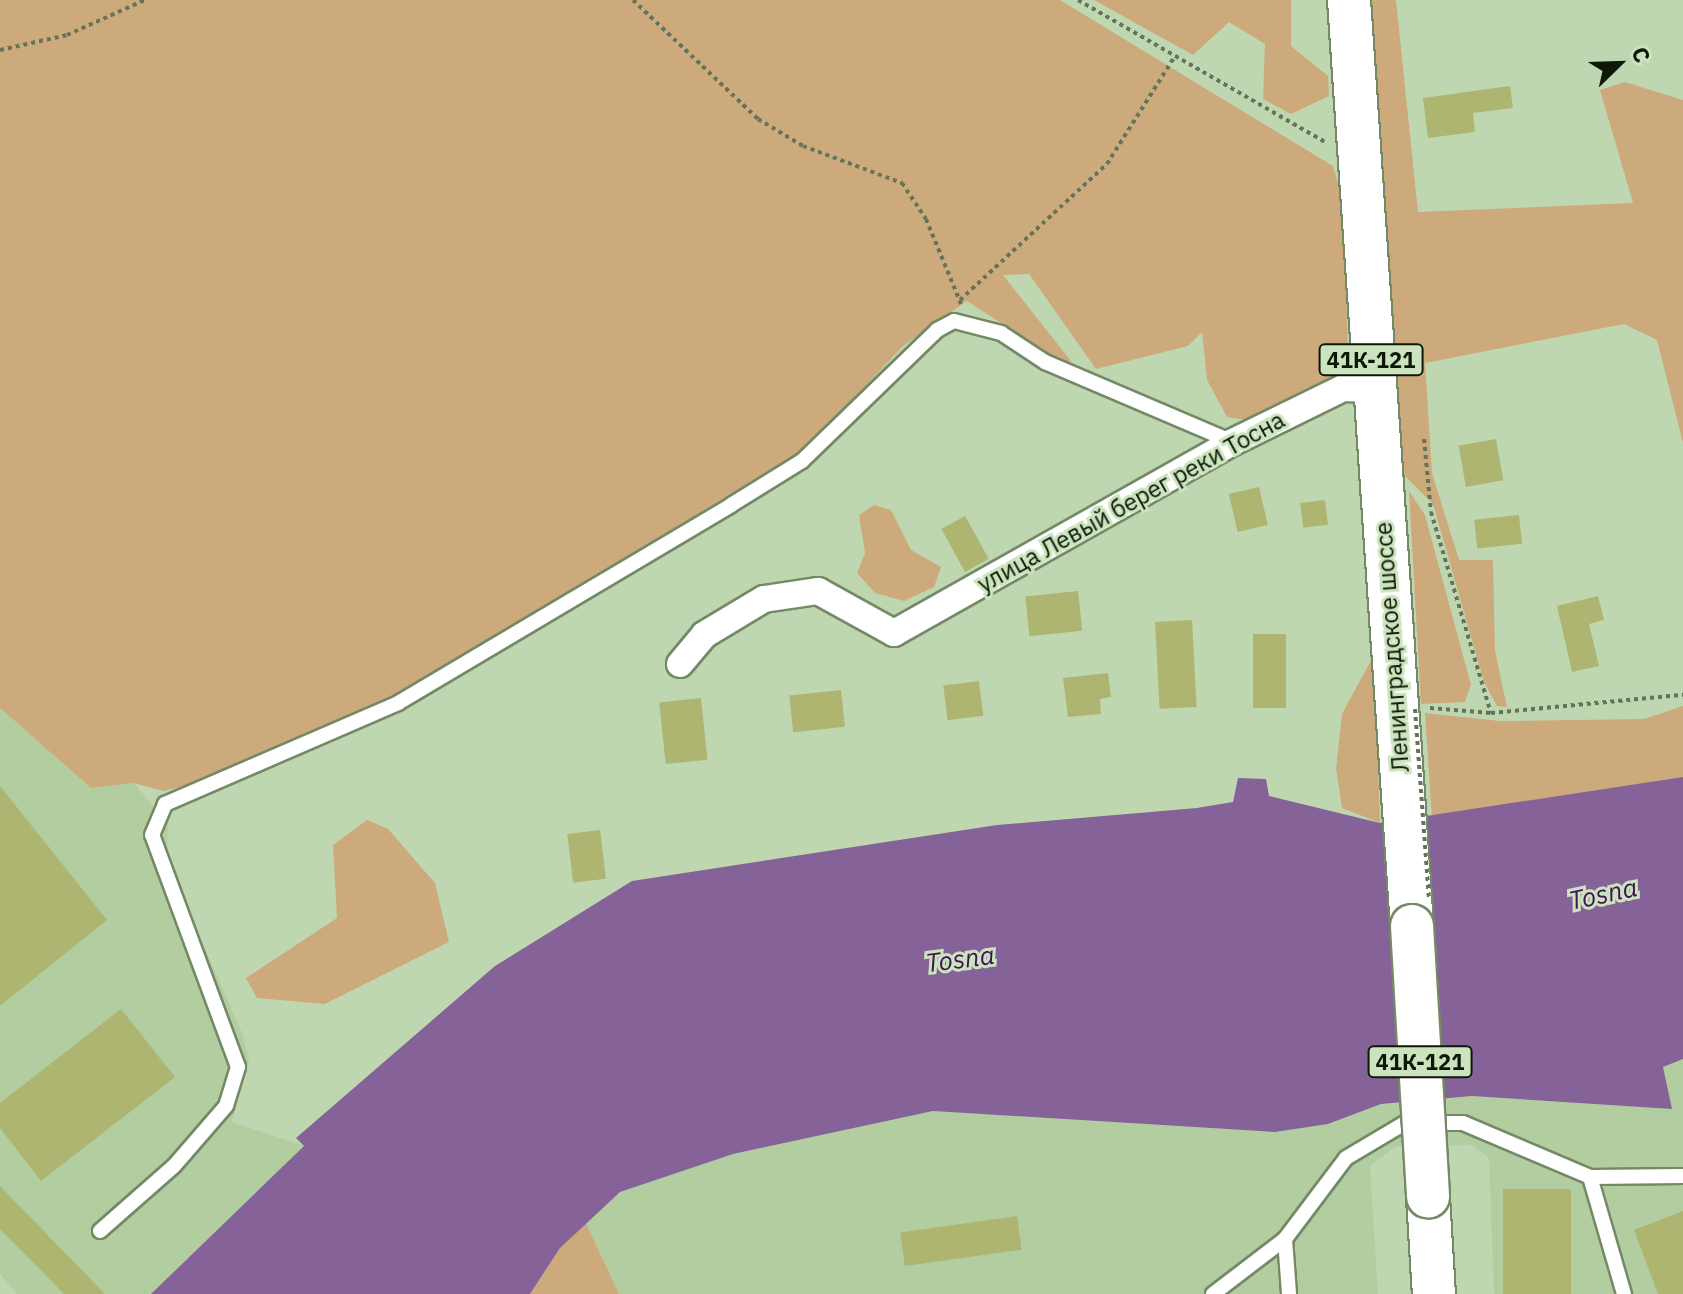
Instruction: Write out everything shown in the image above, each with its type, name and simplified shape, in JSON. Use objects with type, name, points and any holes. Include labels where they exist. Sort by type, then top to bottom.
[{"type":"main road","name":"Ленинградское шоссе","points":[[1349,0],[1373,389],[1406,714],[1434,1294]]},
{"type":"street","name":"улица Левый берег реки Тосна","points":[[680,664],[704,635],[764,599],[818,591],[894,633],[1233,442],[1343,388],[1373,389]]},
{"type":"lane","points":[[100,1231],[174,1166],[226,1106],[238,1067],[152,835],[165,804],[398,703],[731,505],[802,461],[937,330],[967,322],[1233,442]]},
{"type":"lane","points":[[1213,1294],[1285,1239],[1346,1158],[1405,1123],[1463,1123],[1590,1177],[1683,1176]]},
{"type":"lane","points":[[1590,1177],[1624,1294]]},
{"type":"lane","points":[[1285,1239],[1289,1294]]},
{"type":"path","points":[[0,50],[67,35],[145,0]]},
{"type":"path","points":[[633,0],[758,119],[803,146],[902,183],[926,219],[967,322]]},
{"type":"path","points":[[1078,0],[1358,161]]},
{"type":"path","points":[[960,300],[1107,164],[1175,56]]},
{"type":"path","points":[[1424,439],[1434,526],[1491,713]]},
{"type":"path","points":[[1406,714],[1491,713],[1683,695]]},
{"type":"shaded area","points":[[0,0],[1060,0],[1333,166],[1343,199],[1349,380],[1247,420],[1227,417],[1207,380],[1202,332],[1188,346],[1096,369],[1029,274],[1003,275],[1071,361],[1060,361],[967,301],[903,346],[803,452],[538,620],[395,697],[222,778],[163,791],[134,783],[91,788],[0,708]]},
{"type":"shaded area","points":[[1094,0],[1291,0],[1291,46],[1328,76],[1329,96],[1291,114],[1263,99],[1265,44],[1229,22],[1193,55]]},
{"type":"shaded area","points":[[1372,0],[1396,0],[1418,212],[1633,203],[1600,90],[1625,82],[1683,100],[1683,443],[1657,340],[1624,324],[1425,363],[1432,473],[1459,560],[1493,560],[1495,651],[1507,707],[1497,706],[1484,682],[1433,504],[1398,469]]},
{"type":"shaded area","points":[[1409,491],[1425,515],[1471,685],[1465,702],[1421,704]]},
{"type":"shaded area","points":[[874,505],[891,510],[911,550],[941,567],[934,587],[904,601],[875,593],[857,573],[865,553],[859,515]]},
{"type":"shaded area","points":[[1374,655],[1380,823],[1342,808],[1336,769],[1342,714]]},
{"type":"shaded area","points":[[1683,706],[1683,777],[1432,818],[1425,713],[1500,721],[1644,719]]},
{"type":"shaded area","points":[[0,708],[91,788],[134,783],[168,824],[167,862],[243,1035],[249,1061],[232,1122],[305,1146],[151,1294],[17,1294],[0,1274]]},
{"type":"shaded area","points":[[367,820],[388,829],[435,883],[449,942],[325,1004],[257,998],[246,978],[337,918],[333,845]]},
{"type":"shaded area","points":[[1683,1059],[1683,1294],[1494,1294],[1489,1158],[1471,1145],[1395,1147],[1370,1166],[1378,1294],[619,1294],[585,1221],[620,1192],[733,1154],[933,1111],[1275,1132],[1328,1124],[1381,1104],[1472,1096],[1671,1109],[1663,1067]]},
{"type":"shaded area","points":[[585,1221],[619,1294],[530,1294],[560,1248]]},
{"type":"water","name":"Tosna","points":[[1683,777],[1683,1059],[1663,1067],[1672,1109],[1472,1096],[1381,1104],[1328,1124],[1275,1132],[933,1111],[733,1154],[620,1192],[560,1248],[530,1294],[151,1294],[304,1146],[296,1138],[495,966],[632,881],[997,825],[1197,808],[1233,802],[1238,778],[1266,779],[1269,796],[1380,823]]},
{"type":"building","points":[[1510,86],[1513,108],[1473,113],[1475,132],[1428,138],[1423,98]]},
{"type":"building","points":[[1496,439],[1503,480],[1466,487],[1459,446]]},
{"type":"building","points":[[1259,487],[1268,525],[1238,532],[1229,494]]},
{"type":"building","points":[[1325,500],[1328,525],[1303,528],[1300,503]]},
{"type":"building","points":[[1519,515],[1522,544],[1477,549],[1474,520]]},
{"type":"building","points":[[965,516],[989,559],[965,572],[941,529]]},
{"type":"building","points":[[1078,591],[1082,631],[1029,636],[1025,597]]},
{"type":"building","points":[[1598,596],[1604,620],[1589,624],[1599,666],[1572,672],[1557,606]]},
{"type":"building","points":[[1192,620],[1197,707],[1160,709],[1155,622]]},
{"type":"building","points":[[1253,634],[1286,634],[1286,708],[1253,708]]},
{"type":"building","points":[[1108,673],[1111,697],[1100,699],[1101,714],[1068,717],[1063,678]]},
{"type":"building","points":[[979,681],[983,716],[948,720],[943,685]]},
{"type":"building","points":[[841,690],[845,727],[793,732],[789,695]]},
{"type":"building","points":[[701,698],[707,760],[666,764],[659,702]]},
{"type":"building","points":[[0,786],[107,920],[0,1006]]},
{"type":"building","points":[[600,830],[606,879],[573,883],[567,834]]},
{"type":"building","points":[[121,1009],[175,1077],[41,1181],[0,1128],[0,1103]]},
{"type":"building","points":[[0,1186],[105,1294],[64,1294],[0,1229]]},
{"type":"building","points":[[1503,1189],[1571,1189],[1571,1294],[1503,1294]]},
{"type":"building","points":[[1683,1211],[1683,1294],[1658,1294],[1634,1230]]},
{"type":"building","points":[[1017,1216],[1022,1250],[905,1266],[900,1232]]}]
